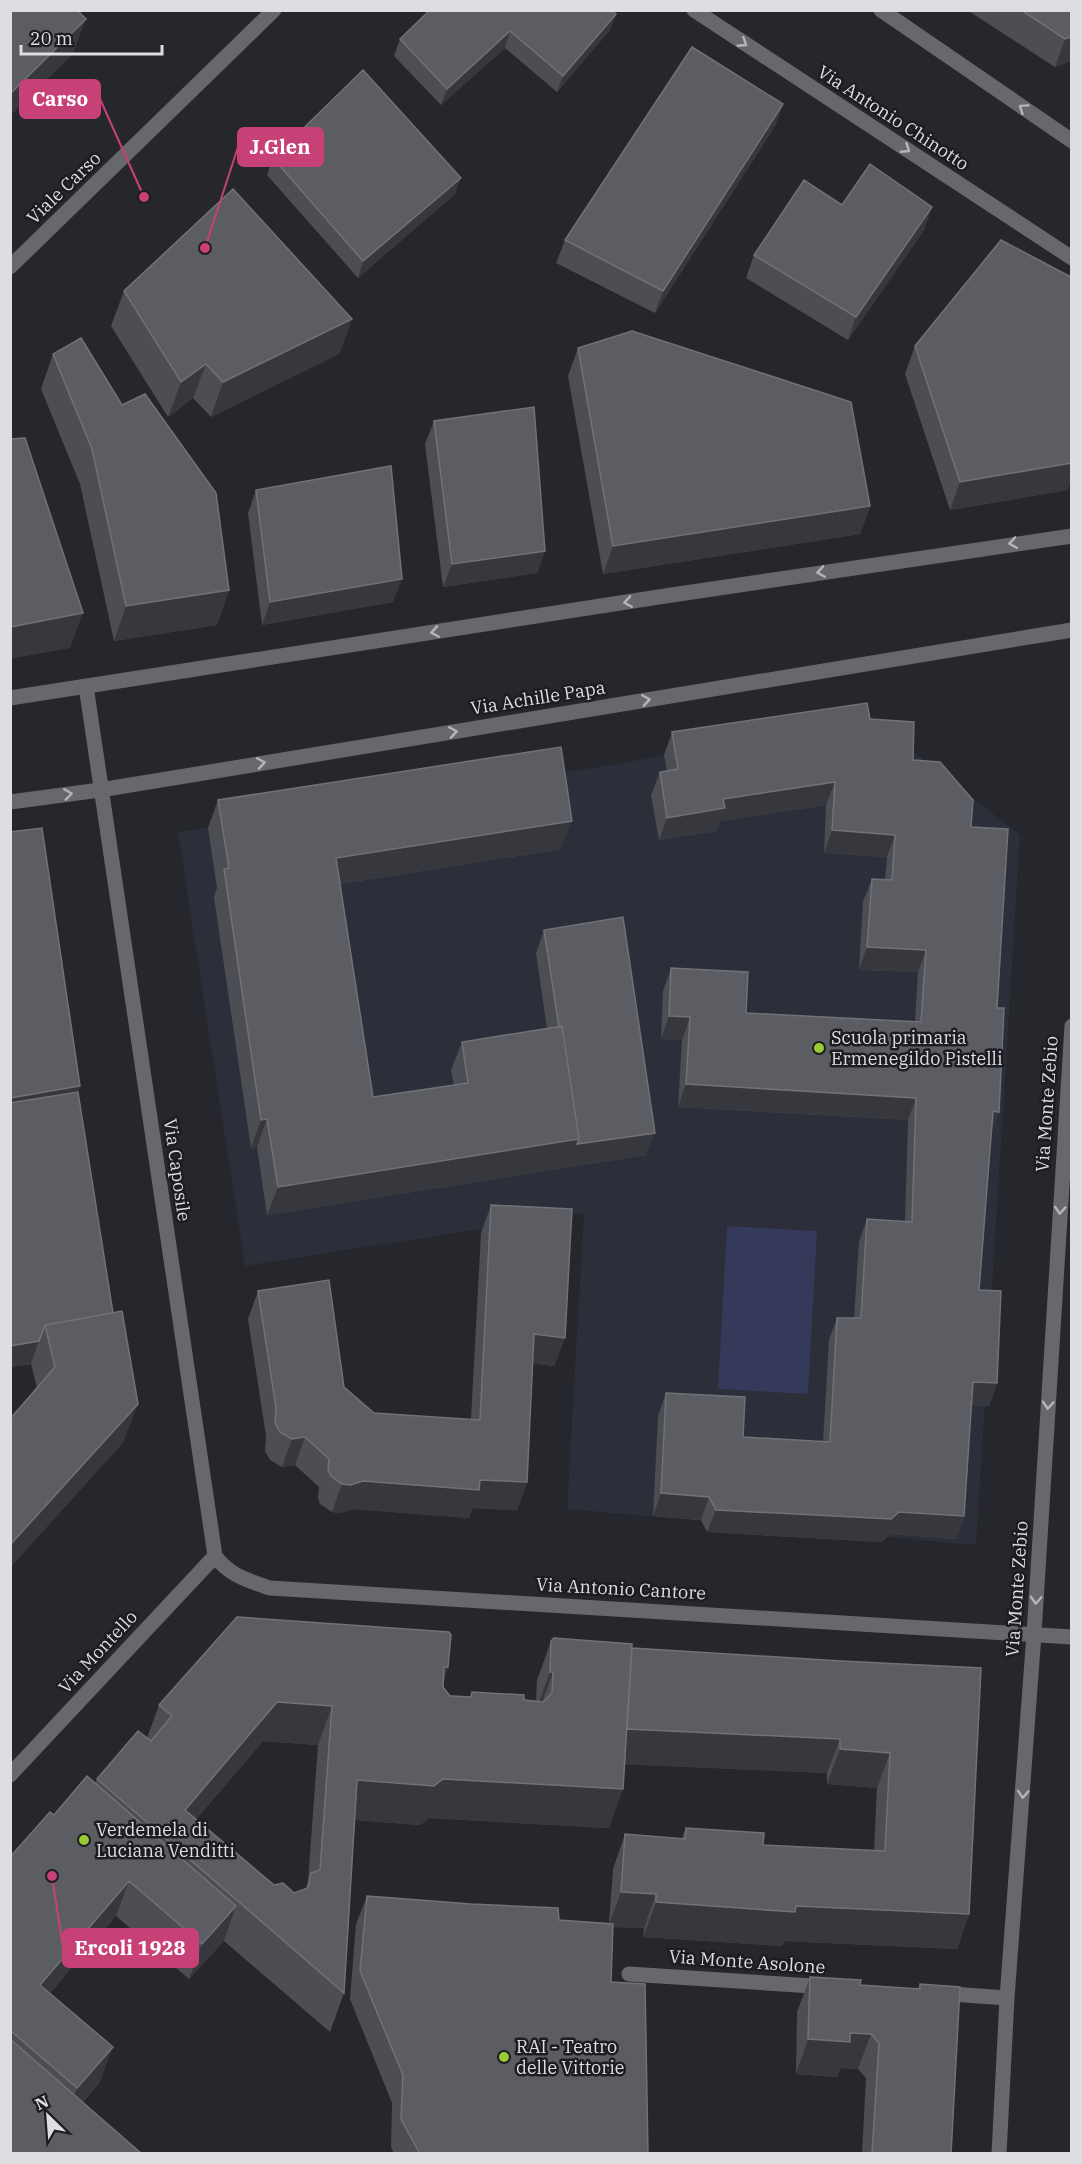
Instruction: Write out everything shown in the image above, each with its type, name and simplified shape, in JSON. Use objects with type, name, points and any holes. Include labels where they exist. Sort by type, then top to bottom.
[{"type":"street","name":"Viale Carso","points":[[10,267],[274,10]]},
{"type":"street","name":"Via Antonio Chinotto","points":[[694,10],[1071,258]]},
{"type":"street","points":[[881,10],[1071,141]]},
{"type":"street","points":[[10,698],[1071,536]]},
{"type":"street","name":"Via Achille Papa","points":[[10,802],[100,790],[1071,630]]},
{"type":"street","name":"Via Caposile","points":[[86,686],[215,1556]]},
{"type":"street","name":"Via Monte Zebio","points":[[999,2154],[1007,1998],[1034,1634],[1071,1026]]},
{"type":"street","name":"Via Antonio Cantore","points":[[215,1556],[225,1569],[246,1580],[270,1588],[1071,1637]]},
{"type":"street","name":"Via Montello","points":[[10,1775],[215,1556]]},
{"type":"street","name":"Via Monte Asolone","points":[[629,1974],[842,1988]]},
{"type":"street","points":[[924,1993],[1007,1998]]},
{"type":"shaded area","name":"Scuola primaria Ermenegildo Pistelli","points":[[871,719],[1020,835],[976,1545],[567,1509],[584,1213],[245,1266],[178,832],[605,766]]},
{"type":"shaded area","points":[[727,1226],[817,1231],[808,1394],[718,1389]]},
{"type":"building","points":[[10,10],[77,10],[86,19],[10,94]]},
{"type":"building","points":[[430,10],[611,10],[616,14],[563,76],[510,31],[447,89],[400,39]]},
{"type":"building","points":[[1021,10],[1071,10],[1071,37],[1065,39]]},
{"type":"building","points":[[692,47],[783,104],[663,291],[565,240]]},
{"type":"building","points":[[363,70],[461,178],[363,261],[273,158]]},
{"type":"building","points":[[870,164],[932,207],[856,317],[754,255],[804,180],[842,205]]},
{"type":"building","points":[[233,189],[352,319],[223,382],[206,364],[181,382],[124,291]]},
{"type":"building","points":[[1001,240],[1071,277],[1071,463],[960,482],[915,346]]},
{"type":"building","points":[[632,331],[851,402],[870,506],[613,546],[578,348]]},
{"type":"building","points":[[81,338],[122,405],[145,394],[216,493],[229,590],[126,606],[92,449],[53,354]]},
{"type":"building","points":[[534,407],[545,551],[452,564],[434,421]]},
{"type":"building","points":[[25,438],[83,613],[10,627],[10,439]]},
{"type":"building","points":[[391,466],[402,579],[270,602],[256,490]]},
{"type":"building","points":[[867,703],[870,719],[914,722],[913,760],[940,762],[973,800],[971,827],[1008,829],[997,1008],[1004,1008],[999,1112],[993,1111],[979,1290],[1001,1291],[997,1383],[973,1382],[964,1516],[899,1512],[891,1519],[716,1510],[709,1497],[661,1493],[666,1393],[745,1397],[743,1437],[830,1442],[837,1318],[861,1318],[867,1219],[912,1222],[916,1098],[686,1084],[690,1017],[669,1016],[671,968],[748,972],[746,1013],[921,1022],[926,950],[867,947],[872,879],[892,880],[895,835],[832,830],[835,782],[723,799],[725,808],[667,818],[660,772],[678,769],[672,732]]},
{"type":"building","points":[[561,747],[572,821],[336,858],[373,1097],[468,1083],[462,1042],[562,1026],[579,1139],[278,1187],[267,1119],[261,1120],[224,869],[229,868],[218,800]]},
{"type":"building","points":[[42,828],[80,1086],[10,1098],[10,832]]},
{"type":"building","points":[[623,917],[655,1133],[577,1144],[579,1139],[562,1026],[559,1027],[544,930]]},
{"type":"building","points":[[78,1092],[113,1313],[45,1325],[39,1341],[10,1346],[10,1103]]},
{"type":"building","points":[[491,1205],[572,1209],[565,1338],[534,1334],[527,1482],[480,1480],[479,1490],[363,1481],[350,1485],[342,1484],[331,1476],[328,1470],[329,1459],[305,1437],[292,1439],[280,1432],[275,1423],[276,1408],[258,1291],[329,1280],[344,1387],[374,1413],[480,1420]]},
{"type":"building","points":[[122,1311],[138,1404],[10,1545],[10,1419],[55,1367],[45,1325]]},
{"type":"building","points":[[237,1617],[449,1632],[451,1635],[448,1667],[444,1667],[443,1687],[450,1696],[471,1697],[472,1692],[524,1695],[524,1700],[543,1702],[552,1693],[551,1641],[554,1638],[632,1644],[623,1789],[443,1779],[434,1786],[357,1780],[344,1993],[97,1779],[138,1731],[151,1741],[172,1716],[159,1705]],"holes":[[[277,1702],[332,1706],[320,1870],[311,1873],[308,1888],[294,1893],[283,1883],[274,1885],[185,1810]]]},
{"type":"building","points":[[632,1648],[981,1668],[969,1914],[796,1906],[795,1912],[656,1902],[656,1894],[621,1892],[625,1834],[685,1839],[686,1828],[764,1833],[763,1845],[885,1851],[890,1753],[840,1749],[840,1739],[627,1729]]},
{"type":"building","points":[[87,1776],[236,1906],[202,1944],[129,1881],[40,1985],[113,2047],[77,2088],[10,2030],[10,1857],[50,1812],[54,1815]]},
{"type":"building","name":"RAI - Teatro delle Vittorie","points":[[367,1896],[558,1908],[559,1920],[613,1924],[611,1982],[645,1984],[648,2154],[420,2154],[401,2119],[403,2075],[360,1971]]},
{"type":"building","points":[[810,1977],[861,1980],[860,1985],[920,1989],[920,1984],[960,1987],[951,2154],[872,2154],[879,2043],[871,2034],[850,2033],[850,2042],[808,2039]]},
{"type":"building","points":[[10,2039],[142,2154],[10,2154]]},
{"type":"place","name":"Carso","points":[[144,197]]},
{"type":"place","name":"J.Glen","points":[[205,248]]},
{"type":"place","name":"Scuola primaria Ermenegildo Pistelli","points":[[819,1048]]},
{"type":"place","name":"Verdemela di Luciana Venditti","points":[[84,1840]]},
{"type":"place","name":"Ercoli 1928","points":[[52,1876]]},
{"type":"place","name":"RAI - Teatro delle Vittorie","points":[[504,2057]]}]
